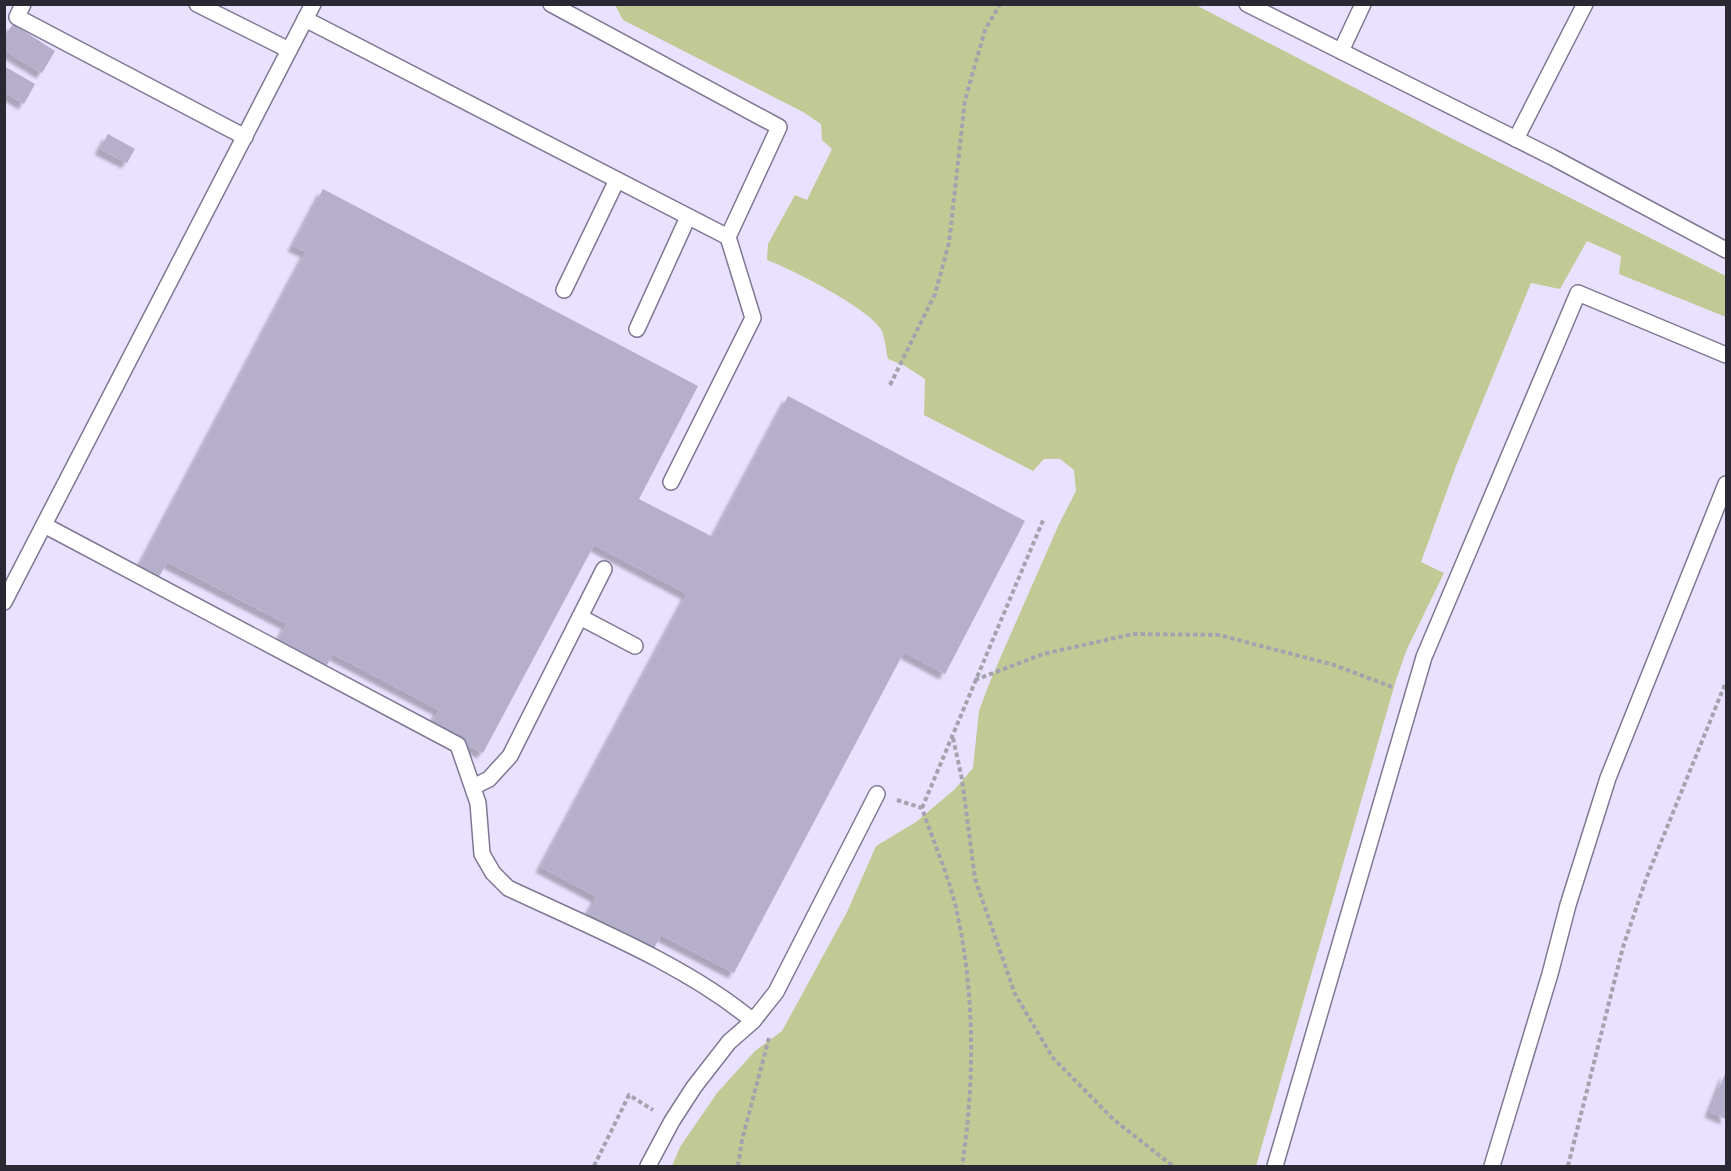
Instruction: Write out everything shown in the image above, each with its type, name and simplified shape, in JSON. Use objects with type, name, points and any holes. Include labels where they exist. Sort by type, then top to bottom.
[{"type":"lane","points":[[23,4],[17,17],[246,137]]},
{"type":"lane","points":[[197,4],[289,50]]},
{"type":"lane","points":[[4,602],[313,4]]},
{"type":"lane","points":[[551,4],[779,127],[728,237],[753,318],[670,482]]},
{"type":"lane","points":[[1247,4],[1516,139],[1726,250]]},
{"type":"lane","points":[[1341,51],[1364,4]]},
{"type":"lane","points":[[1516,139],[1585,4]]},
{"type":"lane","points":[[305,19],[728,237]]},
{"type":"lane","points":[[564,290],[617,180]]},
{"type":"lane","points":[[637,329],[688,217]]},
{"type":"lane","points":[[1275,1167],[1424,657],[1578,293],[1726,355]]},
{"type":"lane","points":[[1492,1167],[1550,974],[1568,905],[1608,778],[1726,484]]},
{"type":"lane","points":[[44,525],[458,745],[478,803],[482,854],[493,873],[508,888],[676,969],[740,1010],[753,1021]]},
{"type":"lane","points":[[473,787],[489,779],[510,756],[604,569]]},
{"type":"lane","points":[[580,617],[635,646]]},
{"type":"lane","points":[[648,1167],[672,1121],[694,1087],[729,1042],[753,1021],[776,992],[877,794]]},
{"type":"path","points":[[890,385],[935,294],[949,243],[965,100],[985,30],[1000,4]]},
{"type":"path","points":[[962,1167],[971,1087],[969,996],[956,907],[922,808],[1044,518]]},
{"type":"path","points":[[975,680],[1043,654],[1133,634],[1219,635],[1334,665],[1412,694]]},
{"type":"path","points":[[1568,1167],[1623,947],[1646,879],[1726,682]]},
{"type":"path","points":[[953,738],[962,779],[975,879],[1015,994],[1053,1058],[1114,1120],[1173,1167]]},
{"type":"path","points":[[877,794],[922,808]]},
{"type":"path","points":[[738,1167],[742,1140],[769,1038]]},
{"type":"path","points":[[594,1167],[629,1095],[672,1121]]},
{"type":"shaded area","points":[[5,5],[1726,5],[1726,1166],[5,1166]]},
{"type":"green space","points":[[615,5],[1196,5],[1447,136],[1726,276],[1726,317],[1619,274],[1621,256],[1587,241],[1560,289],[1531,283],[1456,466],[1421,562],[1444,573],[1407,649],[1396,680],[1256,1166],[672,1166],[680,1147],[717,1093],[755,1051],[782,1031],[847,912],[876,846],[916,822],[955,789],[973,768],[979,711],[1059,524],[1076,491],[1074,470],[1060,459],[1044,459],[1033,471],[924,415],[925,379],[905,366],[888,359],[882,331],[875,322],[847,301],[767,260],[768,244],[795,195],[807,200],[832,149],[822,140],[821,124],[803,112],[623,20]]},
{"type":"building","points":[[13,24],[55,51],[42,73],[4,50],[4,37]]},
{"type":"building","points":[[4,66],[35,84],[24,104],[4,92]]},
{"type":"building","points":[[108,134],[135,149],[127,163],[100,149]]},
{"type":"building","points":[[323,189],[698,386],[639,499],[713,537],[788,396],[1025,521],[945,674],[904,652],[734,973],[661,935],[654,948],[588,913],[597,897],[541,867],[687,594],[594,545],[483,753],[430,726],[439,710],[333,654],[324,670],[276,644],[287,624],[167,562],[158,579],[138,569],[306,252],[293,246]]},
{"type":"building","points":[[1726,1071],[1726,1119],[1710,1112]]}]
